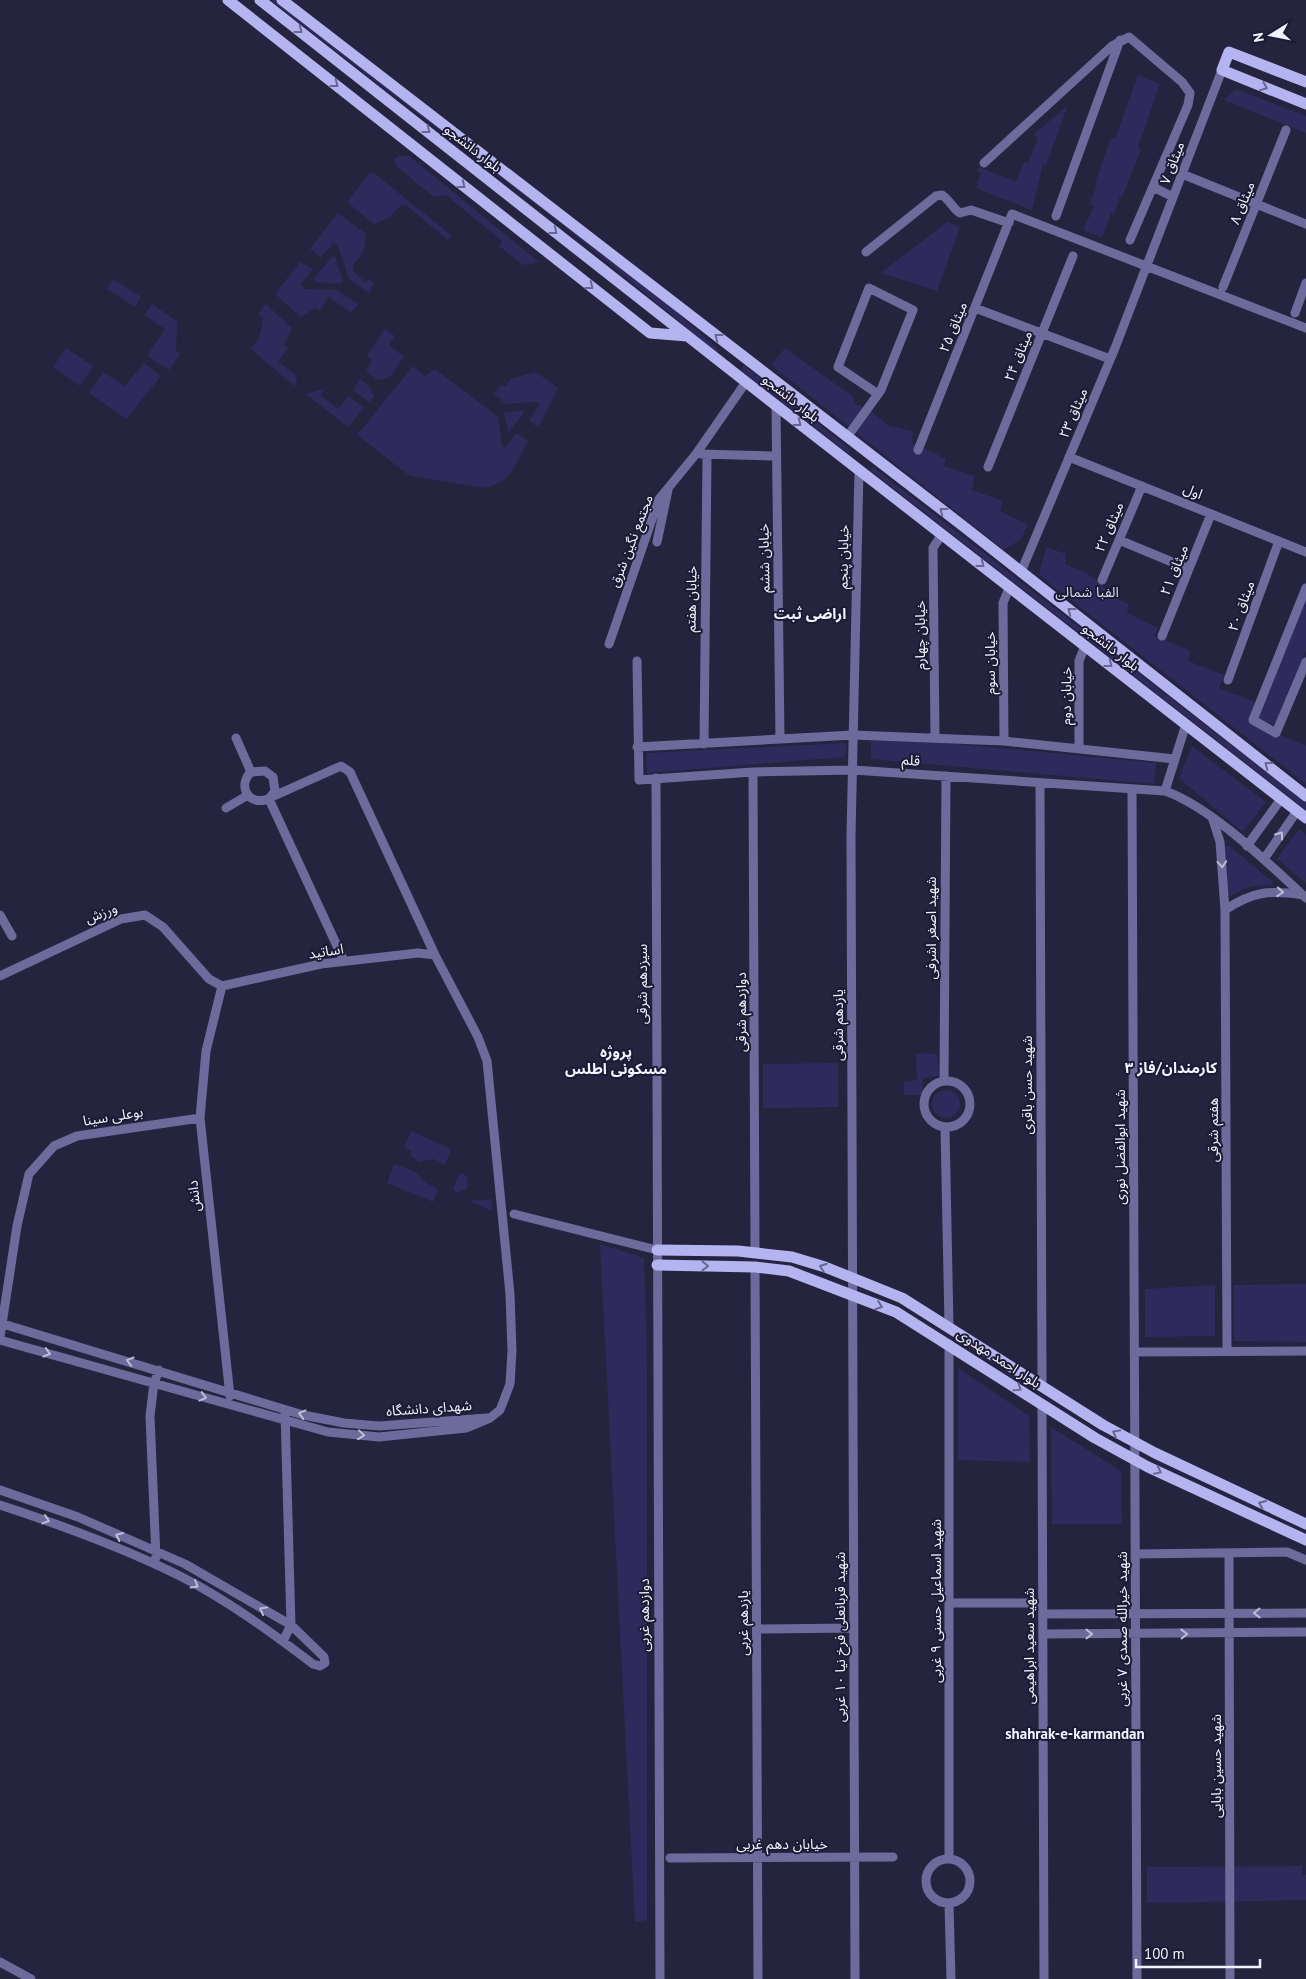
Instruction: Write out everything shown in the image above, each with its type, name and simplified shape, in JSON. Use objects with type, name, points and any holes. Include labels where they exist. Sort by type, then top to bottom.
[{"type":"main road","points":[[228,0],[650,333],[687,336]]},
{"type":"main road","name":"بلوار دانشجو","points":[[260,0],[776,406],[1010,586],[1302,815]]},
{"type":"main road","name":"بلوار دانشجو","points":[[282,0],[848,437],[1306,796]]},
{"type":"main road","points":[[1306,82],[1229,52],[1222,70],[1306,104]]},
{"type":"main road","points":[[722,363],[733,348]]},
{"type":"main road","points":[[859,470],[869,454]]},
{"type":"main road","name":"بلوار احمد مهدوی","points":[[656,1250],[755,1252],[792,1257],[825,1267],[852,1280],[902,1298],[1135,1443],[1306,1524]]},
{"type":"main road","name":"بلوار احمد مهدوی","points":[[657,1265],[755,1267],[789,1271],[896,1312],[1095,1438],[1135,1460],[1306,1540]]},
{"type":"street","points":[[984,163],[1121,40],[1128,37],[1182,82],[1190,93],[1188,105],[1130,240]]},
{"type":"street","points":[[1056,216],[1121,40]]},
{"type":"street","name":"میثاق ۷","points":[[1147,265],[1222,70]]},
{"type":"street","name":"میثاق ۸","points":[[1224,286],[1286,130]]},
{"type":"street","points":[[1182,174],[1306,224]]},
{"type":"street","points":[[1153,187],[1173,197]]},
{"type":"street","points":[[866,252],[936,196],[942,195],[950,200],[955,210],[960,213],[971,210],[1011,218],[1147,265],[1306,328]]},
{"type":"street","name":"میثاق ۲۵","points":[[918,450],[1011,218]]},
{"type":"street","name":"میثاق ۲۴","points":[[988,467],[1073,256]]},
{"type":"street","name":"میثاق ۲۳","points":[[1021,572],[1147,265]]},
{"type":"street","points":[[1294,313],[1306,283]]},
{"type":"street","points":[[848,437],[878,394],[913,310],[869,288],[838,367],[878,394]]},
{"type":"street","points":[[975,308],[1110,359]]},
{"type":"street","name":"مجتمع نگین شرق","points":[[609,644],[659,499],[696,454],[746,382]]},
{"type":"street","name":"خیابان ششم","points":[[776,406],[780,739]]},
{"type":"street","points":[[696,454],[776,456]]},
{"type":"street","name":"خیابان هفتم","points":[[704,744],[707,455]]},
{"type":"street","name":"اول","points":[[1069,457],[1306,552]]},
{"type":"street","name":"خیابان پنجم","points":[[853,770],[859,470]]},
{"type":"street","name":"میثاق ۲۲","points":[[1102,580],[1142,486]]},
{"type":"street","points":[[657,542],[668,488]]},
{"type":"street","name":"میثاق ۲۱","points":[[1162,636],[1211,514]]},
{"type":"street","name":"خیابان چهارم","points":[[934,738],[933,548],[942,534]]},
{"type":"street","points":[[1119,540],[1189,570]]},
{"type":"street","name":"میثاق ۲۰","points":[[1228,680],[1280,541]]},
{"type":"street","name":"خیابان سوم","points":[[1004,741],[1004,603],[1010,586]]},
{"type":"street","points":[[1306,588],[1252,720],[1276,733],[1306,662]]},
{"type":"street","name":"خیابان دوم","points":[[1079,748],[1079,661],[1086,646]]},
{"type":"street","points":[[636,661],[639,780],[656,778]]},
{"type":"street","points":[[1186,724],[1165,791],[1184,798],[1264,859],[1305,897]]},
{"type":"street","points":[[637,747],[853,735],[1004,741],[1175,759]]},
{"type":"street","points":[[236,738],[251,772]]},
{"type":"street","points":[[251,772],[244,783],[248,796],[258,801],[269,798],[341,766],[350,772],[435,955],[478,1037],[487,1061],[510,1294],[512,1351],[510,1384],[500,1410],[490,1418]]},
{"type":"street","name":"قلم","points":[[656,778],[753,772],[853,770],[1165,791]]},
{"type":"street","name":"یازدهم شرقی","points":[[852,1296],[850,836],[853,770]]},
{"type":"street","points":[[251,772],[265,771],[273,777],[275,791],[269,798]]},
{"type":"street","name":"دوازدهم شرقی","points":[[753,772],[755,1252]]},
{"type":"street","name":"شهید اصغر اشرفی","points":[[944,1081],[946,776]]},
{"type":"street","name":"سیزدهم شرقی","points":[[656,778],[656,1250]]},
{"type":"street","name":"شهید حسن باقری","points":[[1040,783],[1042,1386]]},
{"type":"street","name":"شهید ابوالفضل نوری","points":[[1132,790],[1135,1443]]},
{"type":"street","points":[[226,808],[248,796]]},
{"type":"street","points":[[269,798],[344,961]]},
{"type":"street","points":[[1247,846],[1281,798]]},
{"type":"street","points":[[1264,859],[1302,815]]},
{"type":"street","name":"هفتم شرقی","points":[[1213,820],[1220,842],[1226,910],[1227,1351]]},
{"type":"street","points":[[1226,910],[1242,899],[1256,894],[1277,891],[1305,897]]},
{"type":"street","points":[[0,915],[12,936]]},
{"type":"street","name":"ورزش","points":[[0,976],[121,919],[145,915],[163,927],[209,980],[222,986]]},
{"type":"street","name":"اساتید","points":[[222,986],[344,961],[418,953],[435,955]]},
{"type":"street","name":"دانش","points":[[222,986],[206,1051],[200,1118],[230,1404]]},
{"type":"street","points":[[944,1081],[961,1085],[969,1094],[971,1107],[962,1122],[944,1128],[929,1119],[924,1101],[928,1090],[944,1081]]},
{"type":"street","name":"بوعلی سینا","points":[[0,1338],[17,1226],[29,1174],[54,1146],[77,1136],[200,1118]]},
{"type":"street","points":[[944,1128],[949,1326]]},
{"type":"street","points":[[514,1214],[656,1250]]},
{"type":"street","name":"دوازدهم غربی","points":[[656,1250],[660,1979]]},
{"type":"street","name":"یازدهم غربی","points":[[755,1267],[758,1979]]},
{"type":"street","name":"شهید قربانعلی فرخ نیا ۱۰ غربی","points":[[852,1296],[855,1979]]},
{"type":"street","name":"شهدای دانشگاه","points":[[1,1324],[285,1409],[344,1423],[379,1426],[490,1418]]},
{"type":"street","name":"شهدای دانشگاه","points":[[0,1338],[328,1432],[379,1437],[466,1428],[490,1418]]},
{"type":"street","name":"شهید اسماعیل حسنی ۹ غربی","points":[[949,1344],[949,1859]]},
{"type":"street","points":[[1134,1352],[1306,1351]]},
{"type":"street","points":[[154,1564],[157,1554],[150,1416],[154,1383],[159,1370]]},
{"type":"street","name":"شهید سعید ابراهیمی","points":[[1042,1404],[1044,1979]]},
{"type":"street","points":[[283,1641],[291,1625],[285,1409]]},
{"type":"street","name":"شهید خیرالله صمدی ۷ غربی","points":[[1135,1443],[1137,1979]]},
{"type":"street","points":[[0,1490],[78,1517],[157,1554],[184,1564],[291,1625],[324,1657],[324,1663],[320,1666],[313,1664],[232,1606],[181,1576],[72,1529],[0,1505]]},
{"type":"street","points":[[1135,1554],[1287,1552],[1306,1560]]},
{"type":"street","name":"شهید حسین بابایی","points":[[1230,1553],[1230,1979]]},
{"type":"street","points":[[232,1606],[239,1596]]},
{"type":"street","points":[[950,1603],[1043,1603]]},
{"type":"street","points":[[1043,1614],[1306,1613]]},
{"type":"street","points":[[757,1629],[854,1628]]},
{"type":"street","points":[[1043,1634],[1306,1632]]},
{"type":"street","name":"خیابان دهم غربی","points":[[670,1858],[893,1857]]},
{"type":"street","points":[[949,1859],[962,1863],[970,1874],[970,1888],[962,1899],[949,1904],[935,1900],[927,1888],[927,1874],[935,1863],[949,1859]]},
{"type":"street","points":[[949,1904],[951,1979]]},
{"type":"street","points":[[0,1962],[32,1979]]},
{"type":"green space","points":[[270,0],[275,0],[658,296],[719,350],[717,353],[569,230]]},
{"type":"green space","points":[[1138,75],[1160,84],[1138,147],[1141,150],[1114,214],[1111,213],[1102,238],[1083,230],[1094,206],[1090,204],[1097,185],[1095,183],[1111,138],[1115,139]]},
{"type":"green space","points":[[1236,89],[1306,116],[1306,133],[1224,100]]},
{"type":"green space","points":[[1068,105],[1046,165],[1043,164],[1032,210],[976,188],[981,173],[976,170],[979,167],[1016,182],[1024,162],[1028,163],[1038,138],[1034,134]]},
{"type":"green space","points":[[398,156],[409,156],[539,262],[523,265],[499,246],[502,241],[446,195],[434,197],[397,167],[394,159]]},
{"type":"green space","points":[[370,173],[375,174],[451,235],[448,240],[406,205],[400,206],[389,218],[374,224],[347,202]]},
{"type":"green space","points":[[338,213],[366,234],[363,253],[353,265],[354,272],[365,282],[369,279],[374,284],[369,293],[349,279],[338,246],[334,243],[321,257],[310,249]]},
{"type":"green space","points":[[947,222],[960,227],[937,291],[881,273]]},
{"type":"green space","points":[[332,257],[335,257],[343,281],[339,284],[315,282],[314,278]]},
{"type":"green space","points":[[300,262],[313,269],[301,284],[304,289],[337,290],[358,304],[351,313],[329,297],[319,311],[315,308],[301,317],[275,294]]},
{"type":"green space","points":[[113,279],[141,297],[135,307],[107,289]]},
{"type":"green space","points":[[152,304],[177,321],[176,351],[180,354],[169,370],[147,356],[165,329],[144,315]]},
{"type":"green space","points":[[266,304],[292,328],[284,345],[288,348],[278,362],[295,374],[297,383],[294,386],[251,349],[259,338],[263,319],[258,314]]},
{"type":"green space","points":[[385,329],[395,336],[389,345],[404,357],[389,378],[376,380],[366,371],[372,361],[367,355]]},
{"type":"green space","points":[[66,348],[93,366],[80,386],[53,367]]},
{"type":"green space","points":[[785,348],[852,396],[855,404],[870,410],[889,426],[913,431],[911,442],[946,459],[944,466],[975,476],[972,490],[1003,501],[1000,511],[1028,525],[1021,539],[1004,550],[771,365]]},
{"type":"green space","points":[[144,363],[161,376],[126,419],[89,393],[103,372],[125,386]]},
{"type":"green space","points":[[744,365],[851,450],[849,454],[741,370]]},
{"type":"green space","points":[[413,366],[425,376],[435,369],[498,417],[502,446],[505,448],[516,433],[528,441],[511,473],[502,481],[487,488],[410,476],[357,435]]},
{"type":"green space","points":[[536,372],[558,388],[538,428],[529,420],[540,404],[536,402],[506,404],[494,394],[500,385],[506,387],[510,379]]},
{"type":"green space","points":[[360,379],[370,387],[374,397],[369,402],[353,390]]},
{"type":"green space","points":[[326,388],[320,395],[338,409],[348,396],[364,408],[348,427],[306,394]]},
{"type":"green space","points":[[525,411],[508,433],[504,412]]},
{"type":"green space","points":[[873,467],[1306,803],[1306,810],[870,470]]},
{"type":"green space","name":"الفبا شمالی","points":[[1046,547],[1066,554],[1065,564],[1095,579],[1107,594],[1128,604],[1127,613],[1158,628],[1154,636],[1191,651],[1188,661],[1224,675],[1219,688],[1255,702],[1249,719],[1252,722],[1306,746],[1306,784],[1039,575]]},
{"type":"green space","points":[[1306,598],[1306,651],[1275,725],[1258,719]]},
{"type":"green space","points":[[871,741],[926,741],[1156,763],[1154,784],[871,759]]},
{"type":"green space","points":[[845,743],[847,747],[844,757],[647,773],[646,753]]},
{"type":"green space","points":[[1192,746],[1266,802],[1243,832],[1179,778]]},
{"type":"green space","points":[[1299,829],[1306,835],[1306,883],[1277,859]]},
{"type":"green space","points":[[1228,845],[1273,882],[1271,886],[1260,885],[1250,887],[1231,896],[1226,893],[1225,847]]},
{"type":"green space","points":[[916,1053],[937,1054],[939,1076],[923,1078],[922,1095],[904,1095],[904,1082],[917,1080]]},
{"type":"green space","points":[[838,1063],[838,1107],[763,1108],[763,1064]]},
{"type":"green space","points":[[946,1090],[956,1094],[960,1104],[956,1114],[946,1118],[936,1114],[932,1104],[936,1094]]},
{"type":"green space","points":[[411,1131],[451,1149],[445,1165],[434,1159],[419,1162],[411,1156],[411,1151],[404,1147]]},
{"type":"green space","points":[[394,1164],[414,1171],[426,1183],[438,1189],[433,1202],[387,1183]]},
{"type":"green space","points":[[463,1173],[467,1177],[468,1188],[457,1193],[453,1189],[459,1174]]},
{"type":"green space","points":[[492,1199],[492,1211],[469,1201]]},
{"type":"green space","points":[[600,1244],[644,1258],[647,1362],[647,1920],[635,1922]]},
{"type":"green space","points":[[1306,1284],[1306,1342],[1234,1341],[1234,1285]]},
{"type":"green space","points":[[1215,1285],[1215,1336],[1145,1337],[1145,1289]]},
{"type":"green space","points":[[958,1368],[1029,1416],[1030,1462],[958,1460]]},
{"type":"green space","points":[[1051,1427],[1121,1471],[1122,1524],[1052,1524]]},
{"type":"green space","points":[[1302,1866],[1303,1875],[1306,1875],[1306,1900],[1147,1903],[1147,1867]]},
{"type":"district","name":"اراضی ثبت","points":[[810,613]]},
{"type":"district","name":"پروژه مسکونی اطلس","points":[[616,1060]]},
{"type":"district","name":"کارمندان/فاز ۳","points":[[1171,1067]]},
{"type":"district","name":"shahrak-e-karmandan","points":[[1075,1733]]}]
